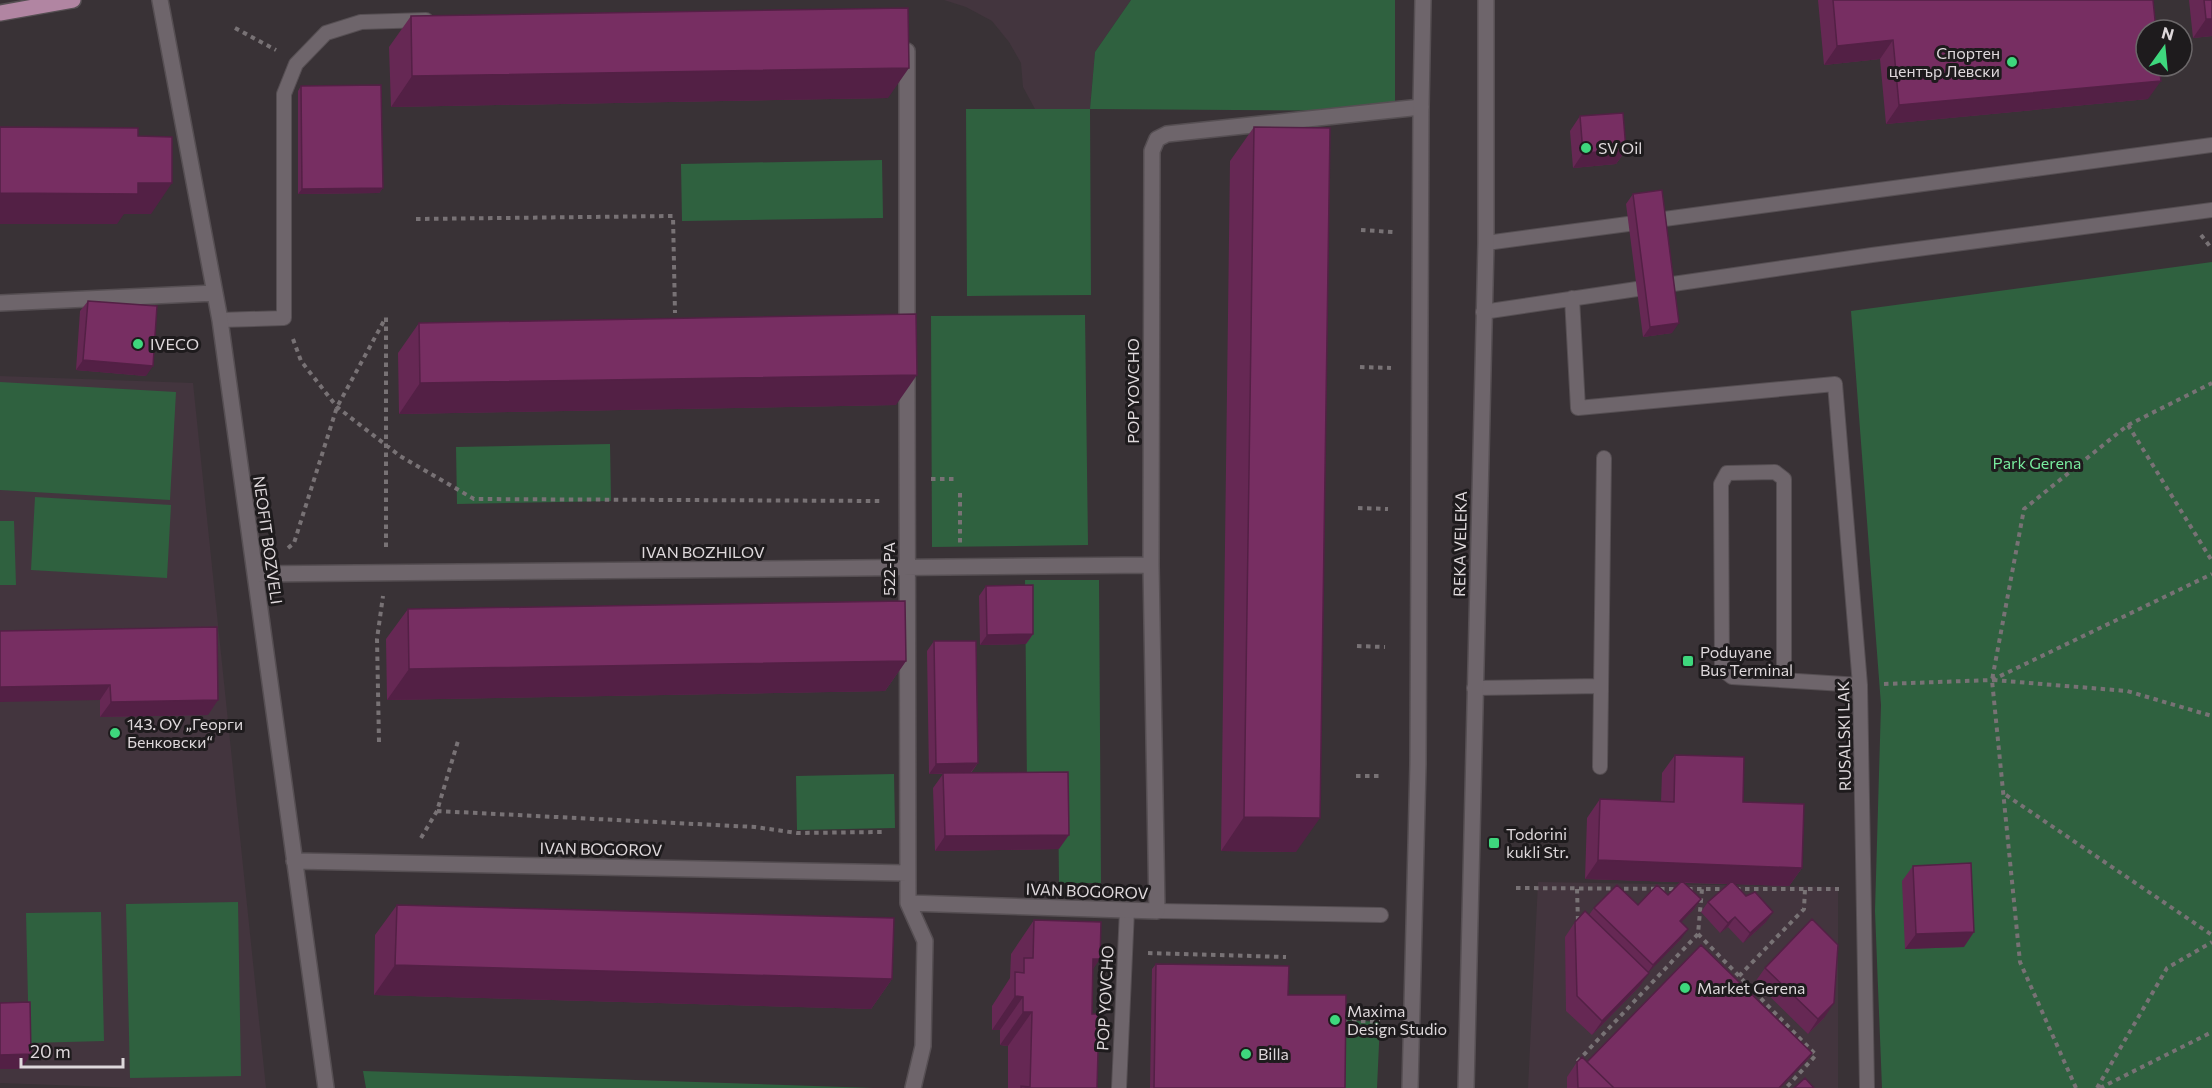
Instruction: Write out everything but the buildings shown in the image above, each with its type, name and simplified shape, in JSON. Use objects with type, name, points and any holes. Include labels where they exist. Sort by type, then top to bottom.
[{"type":"main road","points":[[0,13],[73,0]]},
{"type":"street","name":"NEOFIT BOZVELI","points":[[160,0],[220,320],[326,1088]]},
{"type":"street","points":[[1410,1088],[1418,764],[1421,107],[1424,0]]},
{"type":"street","name":"REKA VELEKA","points":[[1466,1088],[1486,243],[1486,0]]},
{"type":"street","name":"522-РА","points":[[903,42],[907,350],[907,873],[908,903],[925,941],[923,1046],[914,1088]]},
{"type":"street","name":"POP YOVCHO","points":[[1157,911],[1151,565],[1152,151],[1157,139],[1167,134],[1421,107]]},
{"type":"street","points":[[0,303],[215,293]]},
{"type":"street","name":"IVAN BOZHILOV","points":[[255,574],[1151,565]]},
{"type":"street","name":"IVAN BOGOROV","points":[[294,861],[907,873]]},
{"type":"street","name":"IVAN BOGOROV","points":[[908,903],[1157,911]]},
{"type":"lane","points":[[220,320],[284,318],[284,94],[298,62],[326,33],[361,22],[444,20]]},
{"type":"lane","points":[[1657,220],[2212,145]]},
{"type":"lane","points":[[1666,285],[2212,210]]},
{"type":"lane","points":[[1486,243],[1628,224]]},
{"type":"lane","points":[[1483,312],[1637,289]]},
{"type":"lane","name":"RUSALSKI LAK","points":[[1572,298],[1578,408],[1835,384],[1860,685],[1867,1088]]},
{"type":"lane","points":[[1600,767],[1605,458]]},
{"type":"lane","points":[[1784,680],[1784,479],[1775,472],[1727,473],[1721,484],[1722,669],[1732,677],[1860,685]]},
{"type":"lane","points":[[1474,688],[1601,686]]},
{"type":"lane","name":"POP YOVCHO","points":[[1119,1088],[1127,910]]},
{"type":"lane","points":[[1157,911],[1381,915]]},
{"type":"path","points":[[235,28],[298,62]]},
{"type":"path","points":[[416,219],[674,216],[675,313]]},
{"type":"path","points":[[1361,230],[1393,232]]},
{"type":"path","points":[[255,574],[294,543],[337,407],[386,317],[386,573],[376,639],[379,742]]},
{"type":"path","points":[[284,318],[301,361],[337,407],[400,456],[474,499],[907,501]]},
{"type":"path","points":[[1360,367],[1390,368]]},
{"type":"path","points":[[2076,1088],[2020,962],[1992,680],[2024,509],[2128,425],[2212,383]]},
{"type":"path","points":[[2128,425],[2212,561]]},
{"type":"path","points":[[960,493],[960,567]]},
{"type":"path","points":[[1358,507],[1388,508]]},
{"type":"path","points":[[1992,680],[2212,574]]},
{"type":"path","points":[[1357,646],[1385,647]]},
{"type":"path","points":[[1860,685],[1992,680],[2127,691],[2212,716]]},
{"type":"path","points":[[406,863],[437,811],[458,741]]},
{"type":"path","points":[[1356,776],[1383,776]]},
{"type":"path","points":[[2005,795],[2212,935]]},
{"type":"path","points":[[437,811],[755,827],[797,833],[907,831]]},
{"type":"path","points":[[1516,888],[1863,890]]},
{"type":"path","points":[[1577,889],[1577,922],[1585,929]]},
{"type":"path","points":[[1583,1072],[1575,1064],[1698,934],[1701,889]]},
{"type":"path","points":[[1739,976],[1804,909],[1805,889]]},
{"type":"path","points":[[1698,934],[1816,1055],[1786,1088]]},
{"type":"path","points":[[2099,1088],[2167,968],[2212,942]]},
{"type":"path","points":[[1125,952],[1286,957]]},
{"type":"path","points":[[1640,981],[1648,988]]},
{"type":"path","points":[[1342,1020],[1380,1022]]},
{"type":"path","points":[[2099,1088],[2212,1032]]},
{"type":"shaded area","points":[[944,0],[1131,0],[1095,52],[1090,109],[1035,109],[1023,87],[1021,63],[1009,42],[992,21],[966,7]]},
{"type":"shaded area","name":"143. ОУ „Георги Бенковски“","points":[[0,376],[193,383],[266,1088],[138,1088],[0,1083]]},
{"type":"shaded area","name":"Market Gerena","points":[[1538,882],[1838,887],[1838,1088],[1528,1088]]},
{"type":"green space","points":[[1131,0],[1395,0],[1395,111],[1090,109],[1095,52]]},
{"type":"green space","points":[[966,109],[1090,109],[1091,295],[967,296]]},
{"type":"green space","points":[[882,160],[883,218],[682,221],[681,164]]},
{"type":"green space","name":"Park Gerena","points":[[2212,262],[2212,1088],[1882,1088],[1875,911],[1881,705],[1851,311]]},
{"type":"green space","points":[[1085,315],[1088,545],[932,547],[931,316]]},
{"type":"green space","points":[[0,382],[176,392],[170,500],[0,490]]},
{"type":"green space","points":[[610,444],[611,501],[457,504],[456,447]]},
{"type":"green space","points":[[35,497],[171,505],[167,578],[31,570]]},
{"type":"green space","points":[[0,521],[14,521],[16,585],[0,585]]},
{"type":"green space","points":[[1025,580],[1099,580],[1101,883],[1059,883],[1058,787],[1027,786]]},
{"type":"green space","points":[[894,774],[895,828],[797,830],[796,776]]},
{"type":"green space","points":[[238,902],[241,1076],[130,1078],[126,904]]},
{"type":"green space","points":[[101,912],[104,1041],[29,1043],[26,913]]},
{"type":"green space","points":[[1342,1020],[1380,1022],[1377,1088],[1341,1088]]},
{"type":"green space","points":[[363,1071],[874,1088],[366,1088]]},
{"type":"place","name":"Спортен център Левски","points":[[2012,62]]},
{"type":"place","name":"SV Oil","points":[[1586,148]]},
{"type":"place","name":"IVECO","points":[[138,344]]},
{"type":"place","name":"Poduyane Bus Terminal","points":[[1688,661]]},
{"type":"place","name":"143. ОУ „Георги Бенковски“","points":[[115,733]]},
{"type":"place","name":"Todorini kukli Str.","points":[[1494,843]]},
{"type":"place","name":"Market Gerena","points":[[1685,988]]},
{"type":"place","name":"Maxima Design Studio","points":[[1335,1020]]},
{"type":"place","name":"Billa","points":[[1246,1054]]}]
